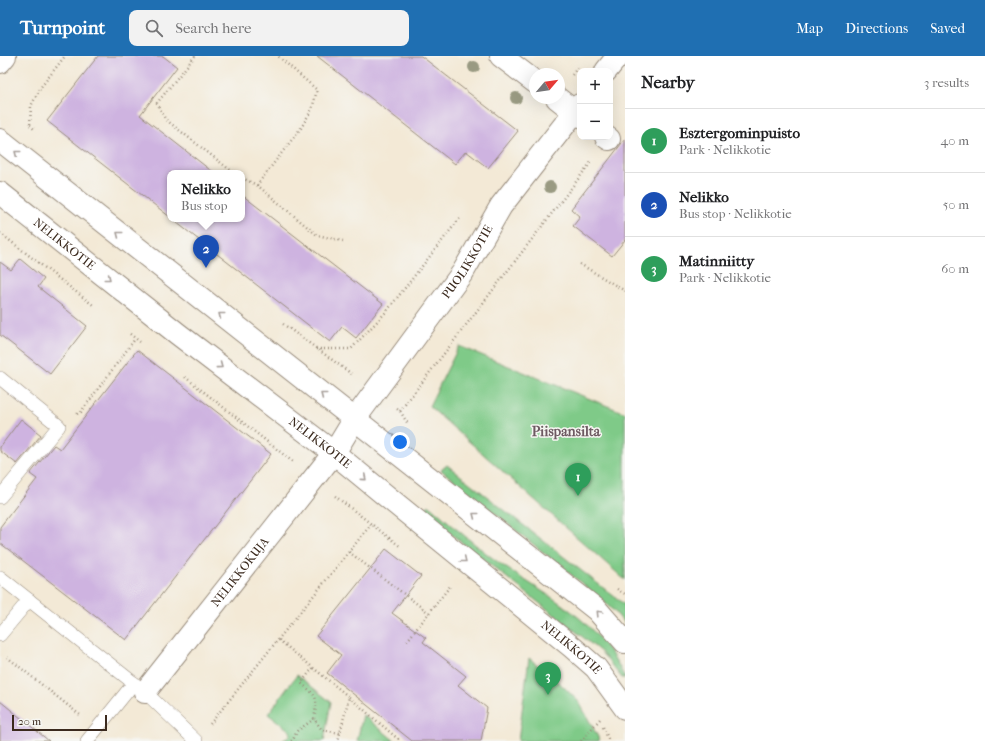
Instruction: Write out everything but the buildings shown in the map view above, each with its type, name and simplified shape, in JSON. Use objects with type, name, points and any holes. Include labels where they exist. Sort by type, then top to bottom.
[{"type":"street","points":[[0,62],[5,56]]},
{"type":"street","points":[[501,56],[529,77]]},
{"type":"street","points":[[608,68],[618,56]]},
{"type":"street","points":[[565,103],[577,110]]},
{"type":"street","name":"PUOLIKKOTIE","points":[[334,453],[354,420],[463,272],[501,206],[577,112]]},
{"type":"street","points":[[0,140],[597,610],[625,642]]},
{"type":"street","name":"NELIKKOTIE","points":[[0,193],[178,334],[334,453],[596,668],[625,708]]},
{"type":"street","name":"NELIKKOKUJA","points":[[139,687],[334,453]]},
{"type":"lane","points":[[0,378],[59,426],[0,497]]},
{"type":"lane","points":[[0,577],[139,687],[196,741]]},
{"type":"lane","points":[[0,635],[29,600]]},
{"type":"lane","points":[[87,741],[139,687]]},
{"type":"path","points":[[30,125],[30,106],[41,87],[65,56]]},
{"type":"path","points":[[195,56],[157,103],[165,119],[230,170]]},
{"type":"path","points":[[258,185],[300,128],[312,109],[316,90],[278,56]]},
{"type":"path","points":[[400,411],[606,140]]},
{"type":"path","points":[[245,179],[258,185],[317,235],[343,241]]},
{"type":"path","points":[[316,349],[350,350],[386,312],[463,214]]},
{"type":"path","points":[[0,233],[94,305]]},
{"type":"path","points":[[580,264],[625,291]]},
{"type":"path","points":[[124,329],[142,343]]},
{"type":"path","points":[[59,426],[81,412],[136,339]]},
{"type":"path","points":[[184,376],[372,524],[219,715],[196,741]]},
{"type":"path","points":[[349,552],[429,613]]},
{"type":"path","points":[[407,641],[451,585]]},
{"type":"path","points":[[279,640],[398,738],[397,741]]},
{"type":"path","points":[[6,656],[97,729]]},
{"type":"path","points":[[291,741],[293,740],[297,731],[314,719],[318,703],[313,693],[301,683],[313,668]]},
{"type":"path","points":[[338,741],[349,697]]},
{"type":"path","points":[[581,741],[600,718],[609,741]]},
{"type":"path","points":[[314,719],[322,730],[340,734]]},
{"type":"green space","points":[[459,346],[625,413],[625,580],[429,406]]},
{"type":"green space","points":[[447,465],[625,605],[625,624],[615,612],[595,594],[441,470]]},
{"type":"green space","points":[[429,505],[502,565],[556,600],[587,625],[614,657],[625,678],[622,678],[601,652],[424,513],[425,509]]},
{"type":"green space","points":[[529,658],[565,688],[579,702],[599,741],[518,741]]},
{"type":"green space","points":[[297,675],[331,702],[324,741],[282,741],[290,736],[290,731],[268,714]]},
{"type":"green space","points":[[363,715],[395,741],[357,741]]},
{"type":"place","name":"Nelikko","points":[[206,268]]},
{"type":"place","name":"Esztergominpuisto","points":[[578,496]]},
{"type":"place","name":"Matinniitty","points":[[548,695]]},
{"type":"district","name":"Piispansilta","points":[[566,431]]}]
